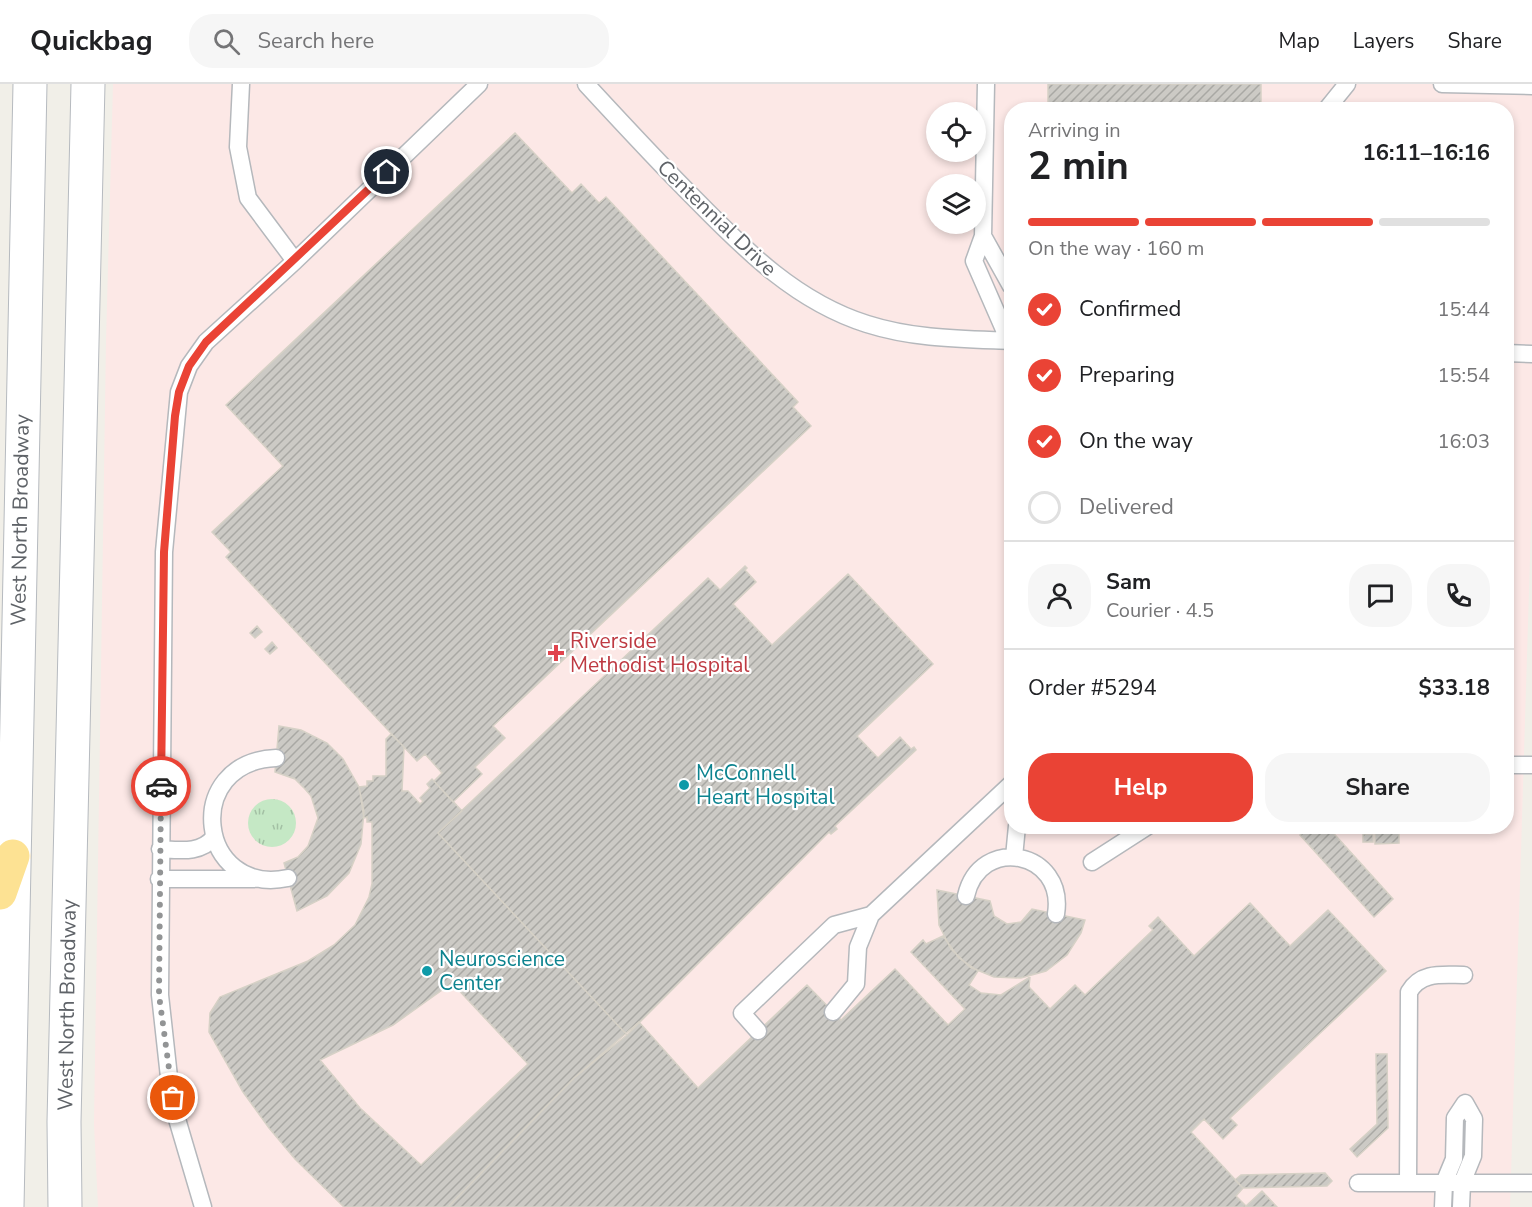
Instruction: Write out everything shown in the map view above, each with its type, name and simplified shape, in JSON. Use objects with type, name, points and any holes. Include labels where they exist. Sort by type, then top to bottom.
[{"type":"highway","points":[[0,893],[13,856]]},
{"type":"main road","name":"West North Broadway","points":[[7,1207],[30,84]]},
{"type":"main road","name":"West North Broadway","points":[[65,1207],[64,1122],[87,84]]},
{"type":"lane","points":[[241,84],[238,147],[248,198],[295,261]]},
{"type":"lane","points":[[203,1207],[179,1128],[169,1077],[159,995],[164,552],[179,392],[189,366],[206,342],[295,261],[479,84]]},
{"type":"lane","name":"Centennial Drive","points":[[586,84],[647,150],[759,262],[817,302],[866,324],[892,331],[935,338],[1004,341]]},
{"type":"lane","points":[[986,84],[983,236],[974,261],[1004,328]]},
{"type":"lane","points":[[1332,102],[1347,84]]},
{"type":"lane","points":[[1442,84],[1532,86]]},
{"type":"lane","points":[[983,236],[1004,274]]},
{"type":"lane","points":[[1514,353],[1532,354]]},
{"type":"lane","points":[[258,879],[230,864],[214,837],[213,806],[228,778],[255,761],[276,758]]},
{"type":"lane","points":[[1514,765],[1532,765]]},
{"type":"lane","points":[[833,1011],[856,984],[858,947],[872,915],[1004,791]]},
{"type":"lane","points":[[1014,857],[1016,834]]},
{"type":"lane","points":[[1092,862],[1136,834]]},
{"type":"lane","points":[[160,849],[196,849],[207,845],[214,837]]},
{"type":"lane","points":[[966,896],[971,882],[980,869],[992,861],[1014,857],[1035,864],[1051,879],[1057,900],[1056,914]]},
{"type":"lane","points":[[159,879],[288,878]]},
{"type":"lane","points":[[758,1031],[742,1013],[834,925],[872,915]]},
{"type":"lane","points":[[1408,1183],[1409,992],[1414,983],[1425,976],[1464,975]]},
{"type":"lane","points":[[1443,1207],[1444,1183],[1454,1159],[1455,1118],[1465,1103],[1474,1119],[1473,1156],[1462,1183],[1461,1207]]},
{"type":"lane","points":[[1358,1183],[1532,1183]]},
{"type":"shaded area","name":"Riverside Methodist Hospital","points":[[113,84],[1532,84],[1532,494],[1510,1207],[98,1207],[94,1124],[106,341]]},
{"type":"green space","points":[[267,799],[277,799],[289,806],[296,818],[296,828],[289,840],[277,847],[267,847],[252,836],[248,828],[248,818],[259,803]]},
{"type":"building","points":[[1048,84],[1261,84],[1261,102],[1048,102]]},
{"type":"building","points":[[515,133],[572,193],[581,184],[599,203],[606,197],[798,402],[793,407],[811,426],[493,726],[505,738],[475,767],[482,774],[453,802],[434,781],[442,773],[425,754],[417,761],[226,557],[231,552],[212,532],[283,466],[226,405]]},
{"type":"building","name":"McConnell Heart Hospital","points":[[745,566],[747,568],[745,570],[756,582],[733,604],[772,645],[848,574],[933,664],[857,736],[878,758],[900,737],[911,749],[914,747],[916,750],[835,826],[837,829],[831,834],[829,832],[627,1035],[438,833],[708,578],[720,590]]},
{"type":"building","points":[[257,626],[262,632],[255,638],[250,633]]},
{"type":"building","points":[[272,642],[277,648],[270,654],[265,649]]},
{"type":"building","points":[[279,726],[301,730],[327,743],[343,759],[359,787],[364,811],[361,844],[349,873],[327,896],[297,911],[284,863],[298,857],[308,846],[318,818],[311,796],[305,789],[295,779],[275,772]]},
{"type":"building","name":"Neuroscience Center","points":[[391,734],[404,747],[402,791],[408,791],[420,804],[423,801],[420,798],[430,788],[427,784],[432,779],[462,811],[438,833],[627,1035],[574,1078],[448,1207],[344,1207],[295,1159],[269,1128],[243,1092],[209,1032],[210,1013],[220,997],[308,961],[334,945],[355,925],[369,897],[372,884],[372,822],[367,822],[367,817],[364,818],[359,787],[367,786],[367,781],[373,781],[373,776],[386,776],[386,739]],"holes":[[[452,983],[528,1064],[421,1165],[360,1108],[320,1060],[393,1025]]]},
{"type":"building","points":[[1334,834],[1393,899],[1374,917],[1300,835]]},
{"type":"building","points":[[1363,834],[1373,834],[1373,842],[1363,842]]},
{"type":"building","points":[[1375,834],[1399,834],[1399,843],[1375,844]]},
{"type":"building","points":[[937,890],[990,901],[994,916],[1007,924],[1021,922],[1032,909],[1085,920],[1081,933],[1067,955],[1046,971],[1021,978],[994,977],[970,967],[951,949],[939,925]]},
{"type":"building","points":[[1250,903],[1290,946],[1328,910],[1386,971],[1230,1118],[1237,1125],[1223,1139],[1204,1119],[1191,1132],[1243,1188],[1236,1196],[1246,1206],[1262,1191],[1277,1207],[448,1207],[574,1078],[639,1022],[698,1088],[807,985],[841,1020],[895,969],[948,1025],[965,1009],[911,952],[923,940],[926,944],[943,936],[959,958],[978,971],[969,985],[981,993],[1001,995],[1030,977],[1029,987],[1050,1009],[1075,985],[1085,995],[1153,930],[1149,926],[1158,917],[1194,956]]},
{"type":"building","points":[[1376,1054],[1387,1054],[1388,1128],[1357,1157],[1350,1149],[1377,1124]]},
{"type":"building","points":[[1325,1173],[1332,1181],[1327,1186],[1243,1188],[1235,1180],[1241,1175]]},
{"type":"way so far","points":[[161,786],[159,995],[173,1098]]},
{"type":"place","name":"Riverside Methodist Hospital","points":[[556,653]]},
{"type":"place","name":"McConnell Heart Hospital","points":[[684,785]]},
{"type":"place","name":"Neuroscience Center","points":[[427,971]]},
{"type":"route","points":[[161,786],[164,552],[171,458],[179,392],[189,366],[206,342],[295,261],[387,172]]}]
